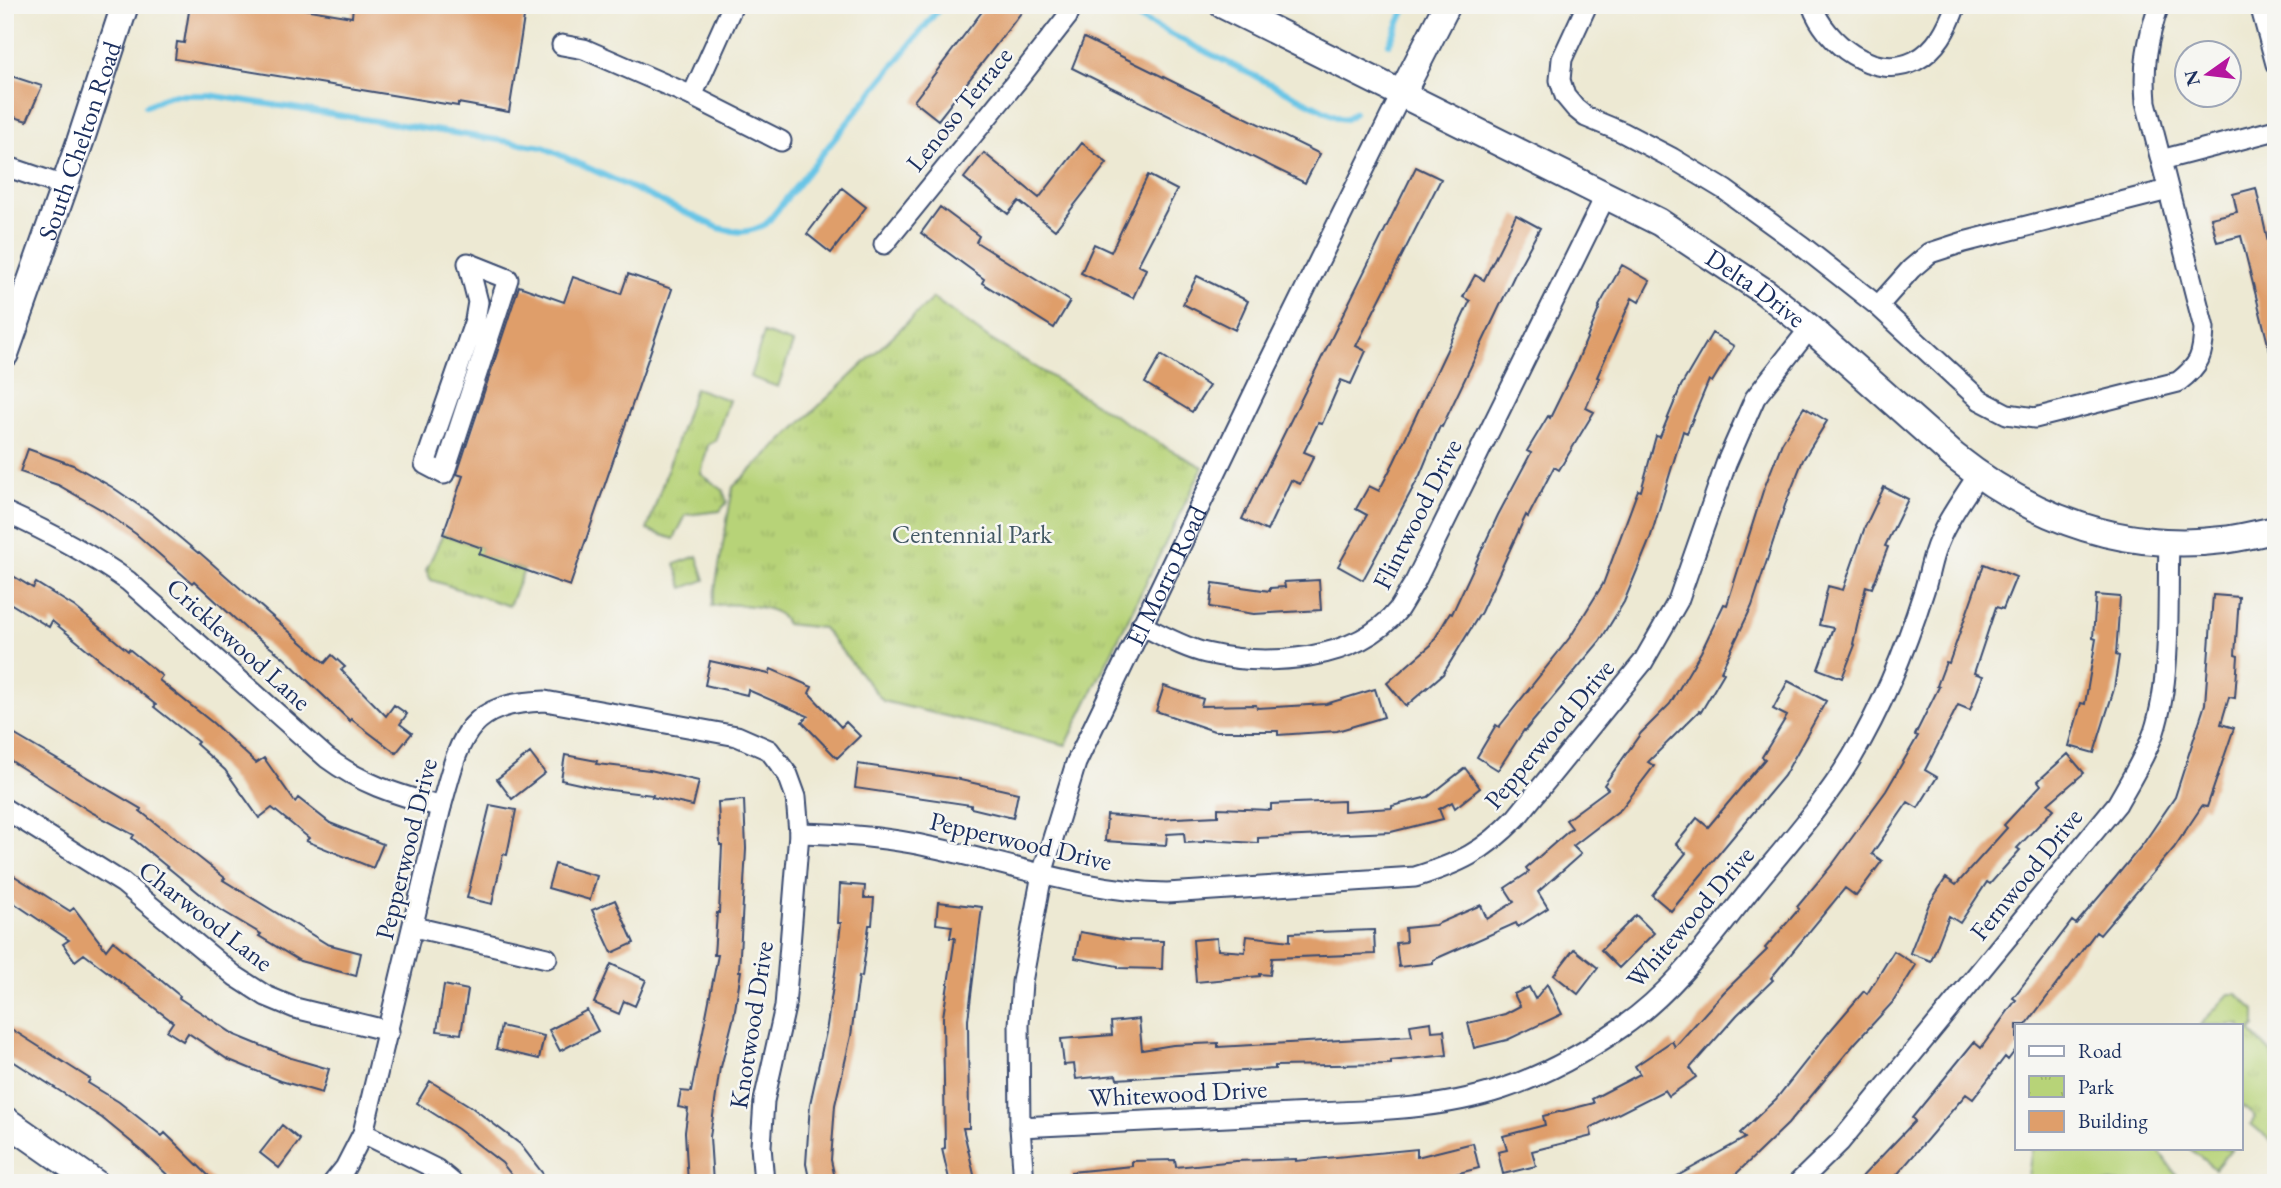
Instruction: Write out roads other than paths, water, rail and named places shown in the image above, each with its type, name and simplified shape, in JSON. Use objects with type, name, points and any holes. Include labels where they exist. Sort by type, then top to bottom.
[{"type":"main road","name":"South Chelton Road","points":[[5,354],[125,5]]},
{"type":"main road","name":"Delta Drive","points":[[1223,5],[1659,222],[1765,292],[1978,475],[2019,501],[2050,516],[2125,538],[2169,543],[2224,540],[2276,530]]},
{"type":"main road","name":"El Morro Road","points":[[1401,95],[1447,5]]},
{"type":"main road","points":[[5,1120],[96,1183]]},
{"type":"street","points":[[692,96],[733,5]]},
{"type":"street","name":"Lenoso Terrace","points":[[884,244],[1067,18],[1072,5]]},
{"type":"street","points":[[1587,5],[1562,59],[1560,80],[1565,96],[1574,108],[1586,117],[1672,158],[1725,190],[1878,306],[1980,400],[2007,414],[2035,418],[2178,382],[2195,369],[2203,350],[2204,328],[2146,102],[2144,72],[2147,43],[2159,5]]},
{"type":"street","points":[[1812,5],[1829,35],[1847,52],[1867,61],[1891,66],[1914,61],[1932,47],[1946,31],[1956,5]]},
{"type":"street","points":[[2260,5],[2276,64]]},
{"type":"street","points":[[562,45],[584,49],[692,96],[781,141]]},
{"type":"street","name":"El Morro Road","points":[[1024,1183],[1020,1127],[1019,1025],[1022,982],[1042,874],[1076,763],[1401,95]]},
{"type":"street","points":[[2161,160],[2276,130]]},
{"type":"street","points":[[5,166],[64,186]]},
{"type":"street","points":[[1878,306],[1911,269],[1930,253],[2168,190]]},
{"type":"street","name":"Flintwood Drive","points":[[1141,625],[1204,653],[1277,659],[1322,655],[1356,642],[1397,611],[1415,582],[1606,195]]},
{"type":"street","points":[[468,263],[508,279],[444,474],[425,464],[475,320],[478,302],[468,263]]},
{"type":"street","name":"Pepperwood Drive","points":[[333,1183],[345,1168],[363,1133],[414,927],[440,807],[456,757],[467,733],[483,714],[526,701],[545,701],[737,736],[769,750],[788,775],[796,797],[799,833],[879,837],[914,843],[1127,892],[1167,893],[1415,877],[1476,854],[1497,838],[1643,662],[1678,601],[1726,464],[1755,398],[1810,328]]},
{"type":"street","name":"Whitewood Drive","points":[[1020,1127],[1373,1110],[1466,1098],[1502,1089],[1540,1074],[1624,1026],[1662,995],[1830,791],[1872,720],[1906,646],[1926,588],[1934,553],[1949,520],[1978,475]]},
{"type":"street","name":"Cricklewood Lane","points":[[5,512],[63,539],[128,581],[327,758],[351,776],[375,787],[440,807]]},
{"type":"street","name":"Fernwood Drive","points":[[1798,1183],[1840,1142],[2117,804],[2139,766],[2154,731],[2163,693],[2169,543]]},
{"type":"street","name":"Charwood Lane","points":[[5,810],[123,883],[235,976],[266,996],[295,1008],[389,1031]]},
{"type":"street","name":"Knotwood Drive","points":[[764,1183],[761,1146],[764,1101],[785,1007],[799,833]]},
{"type":"street","points":[[414,927],[547,958]]},
{"type":"street","points":[[363,1133],[436,1169],[453,1183]]},
{"type":"waterway","points":[[146,106],[170,95],[209,95],[543,147],[719,228],[748,231],[766,224],[942,5]]},
{"type":"waterway","points":[[1112,5],[1339,118],[1346,119],[1354,113]]},
{"type":"waterway","points":[[1389,44],[1407,5]]},
{"type":"park label","name":"Centennial Park","points":[[972,534]]}]
